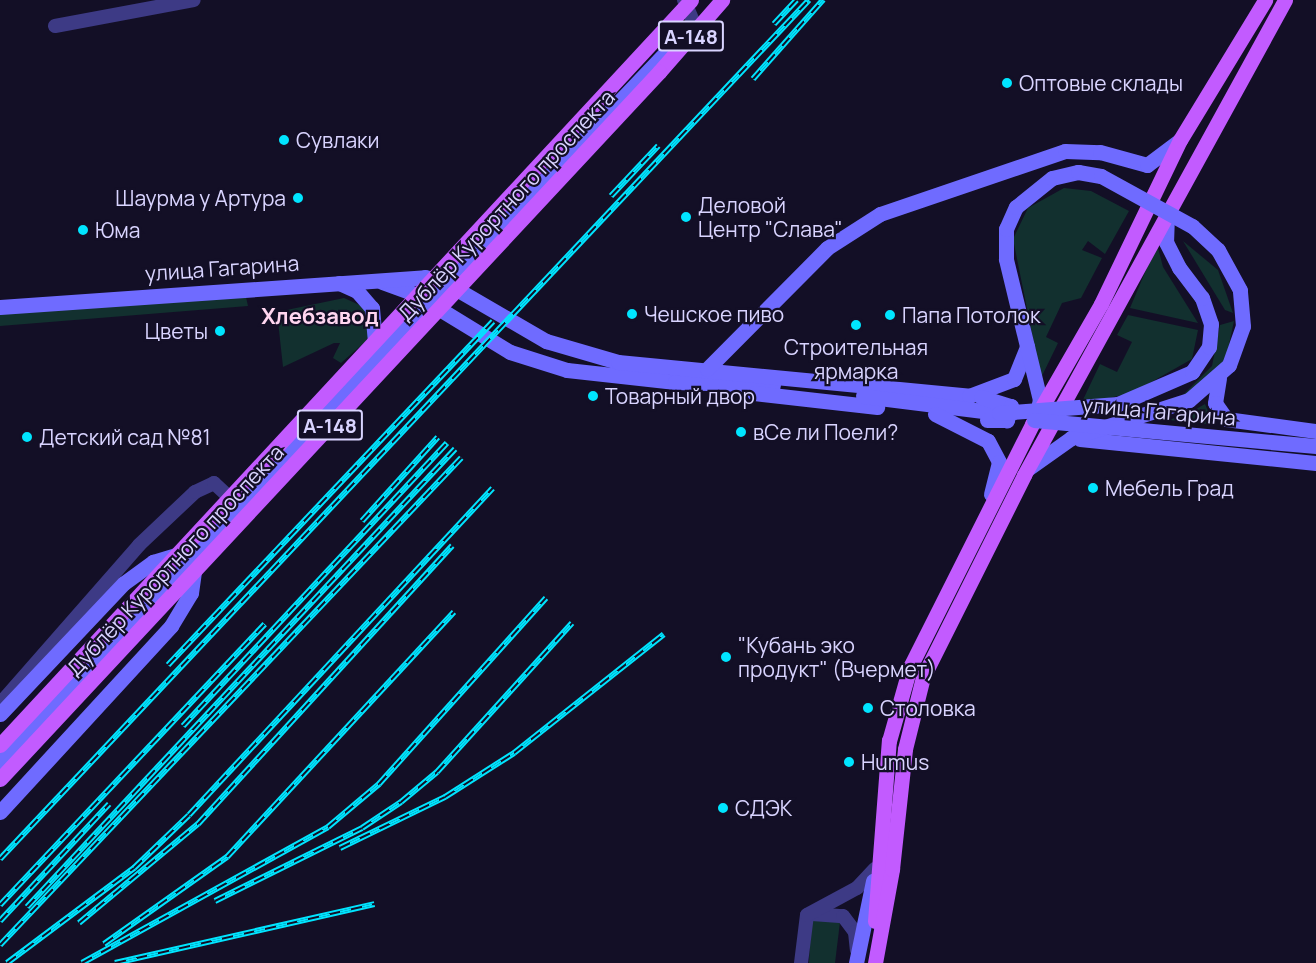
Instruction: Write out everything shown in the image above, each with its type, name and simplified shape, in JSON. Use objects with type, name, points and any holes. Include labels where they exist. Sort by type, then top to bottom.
[{"type":"main road","name":"Дублёр Курортного проспекта","points":[[0,745],[691,0]]},
{"type":"main road","points":[[0,760],[240,506],[428,302],[715,0]]},
{"type":"main road","name":"Дублёр Курортного проспекта","points":[[0,779],[722,0]]},
{"type":"main road","points":[[857,957],[876,867],[889,741],[902,689],[977,530],[1032,424],[1101,304],[1179,140],[1264,0]]},
{"type":"main road","points":[[875,963],[915,698],[1024,475],[1285,0]]},
{"type":"main road","points":[[707,369],[827,248],[859,224],[1065,151],[1100,152],[1147,165],[1179,140]]},
{"type":"main road","points":[[1024,475],[1046,452],[1071,438],[1189,400],[1220,377],[1234,356],[1243,326],[1240,290],[1227,262],[1192,226],[1087,172],[1052,178],[1023,198],[1010,217],[1006,259],[1040,400],[1032,424]]},
{"type":"main road","points":[[686,383],[779,385],[999,413],[1118,404],[1192,372],[1209,347],[1211,324],[1202,298],[1179,267],[1166,242],[1168,212]]},
{"type":"main road","name":"улица Гагарина","points":[[0,307],[425,277],[446,283]]},
{"type":"main road","points":[[376,280],[428,302],[486,340],[533,360],[605,377],[686,383],[1004,422],[1011,415],[1006,400],[618,362],[574,351],[525,332],[446,283]]},
{"type":"main road","points":[[337,282],[357,291],[372,308],[377,338],[370,364]]},
{"type":"main road","points":[[969,396],[1014,379],[1027,346]]},
{"type":"main road","points":[[1220,377],[1215,404],[1226,419],[1316,431]]},
{"type":"main road","name":"улица Гагарина","points":[[999,413],[1316,446]]},
{"type":"main road","points":[[935,414],[980,434],[999,462],[977,530]]},
{"type":"main road","points":[[1071,438],[1316,463]]},
{"type":"main road","points":[[0,714],[124,583],[164,557],[197,550]]},
{"type":"main road","points":[[0,812],[171,626],[191,593],[197,550]]},
{"type":"main road","points":[[875,963],[876,867]]},
{"type":"street","points":[[55,26],[194,0]]},
{"type":"street","points":[[684,0],[694,23]]},
{"type":"street","points":[[0,704],[139,545],[195,492],[214,483],[240,506]]},
{"type":"street","points":[[807,915],[857,888],[876,867]]},
{"type":"street","points":[[807,915],[826,911],[843,916],[855,932],[857,957]]},
{"type":"street","points":[[801,963],[807,915]]},
{"type":"green space","points":[[1064,188],[1091,191],[1129,211],[1105,254],[1088,241],[1082,250],[1102,258],[1081,298],[1062,303],[1046,337],[1058,343],[1041,378],[1013,239],[1028,208]]},
{"type":"green space","points":[[1183,241],[1218,270],[1233,313],[1225,310]]},
{"type":"green space","points":[[1157,244],[1163,267],[1198,323],[1130,308]]},
{"type":"green space","points":[[244,288],[248,306],[0,326],[0,307]]},
{"type":"green space","points":[[344,298],[364,307],[370,332],[366,341],[341,363],[333,358],[340,343],[334,343],[283,367],[277,312]]},
{"type":"green space","points":[[1128,315],[1198,330],[1192,359],[1132,393],[1081,404],[1100,364],[1117,372],[1132,342],[1117,335]]},
{"type":"green space","points":[[1234,321],[1226,358],[1207,382],[1182,396],[1212,366],[1220,325]]},
{"type":"green space","points":[[1205,404],[1214,425],[1169,420],[1189,413]]},
{"type":"green space","points":[[811,920],[840,922],[835,963],[809,963]]},
{"type":"railway","points":[[774,24],[796,0]]},
{"type":"railway","points":[[0,859],[809,0]]},
{"type":"railway","points":[[753,79],[823,0]]},
{"type":"railway","points":[[611,196],[658,146]]},
{"type":"railway","points":[[168,665],[493,321]]},
{"type":"railway","points":[[362,521],[438,437]]},
{"type":"railway","points":[[183,726],[447,443]]},
{"type":"railway","points":[[27,907],[455,449]]},
{"type":"railway","points":[[0,945],[461,458]]},
{"type":"railway","points":[[7,963],[134,868],[189,815],[493,488]]},
{"type":"railway","points":[[79,923],[198,824],[452,546]]},
{"type":"railway","points":[[82,963],[328,827],[379,784],[546,598]]},
{"type":"railway","points":[[104,944],[227,857],[454,612]]},
{"type":"railway","points":[[215,901],[362,828],[401,802],[437,772],[572,623]]},
{"type":"railway","points":[[0,905],[265,624]]},
{"type":"railway","points":[[340,848],[445,797],[514,753],[664,634]]},
{"type":"railway","points":[[0,921],[109,804]]},
{"type":"railway","points":[[115,963],[374,904]]},
{"type":"place","name":"Оптовые склады","points":[[1007,83]]},
{"type":"place","name":"Сувлаки","points":[[284,140]]},
{"type":"place","name":"Шаурма у Артура","points":[[298,198]]},
{"type":"place","name":"Деловой Центр \"Слава\"","points":[[686,217]]},
{"type":"place","name":"Юма","points":[[83,230]]},
{"type":"place","name":"Чешское пиво","points":[[632,314]]},
{"type":"place","name":"Папа Потолок","points":[[890,315]]},
{"type":"place","name":"Строительная ярмарка","points":[[856,325]]},
{"type":"place","name":"Цветы","points":[[220,331]]},
{"type":"place","name":"Товарный двор","points":[[593,396]]},
{"type":"place","name":"вСе ли Поели?","points":[[741,432]]},
{"type":"place","name":"Детский сад №81","points":[[27,437]]},
{"type":"place","name":"Мебель Град","points":[[1093,488]]},
{"type":"place","name":"\"Кубань эко продукт\" (Вчермет)","points":[[726,657]]},
{"type":"place","name":"Столовка","points":[[868,708]]},
{"type":"place","name":"Humus","points":[[849,762]]},
{"type":"place","name":"СДЭК","points":[[723,808]]},
{"type":"district","name":"Хлебзавод","points":[[320,317]]}]
